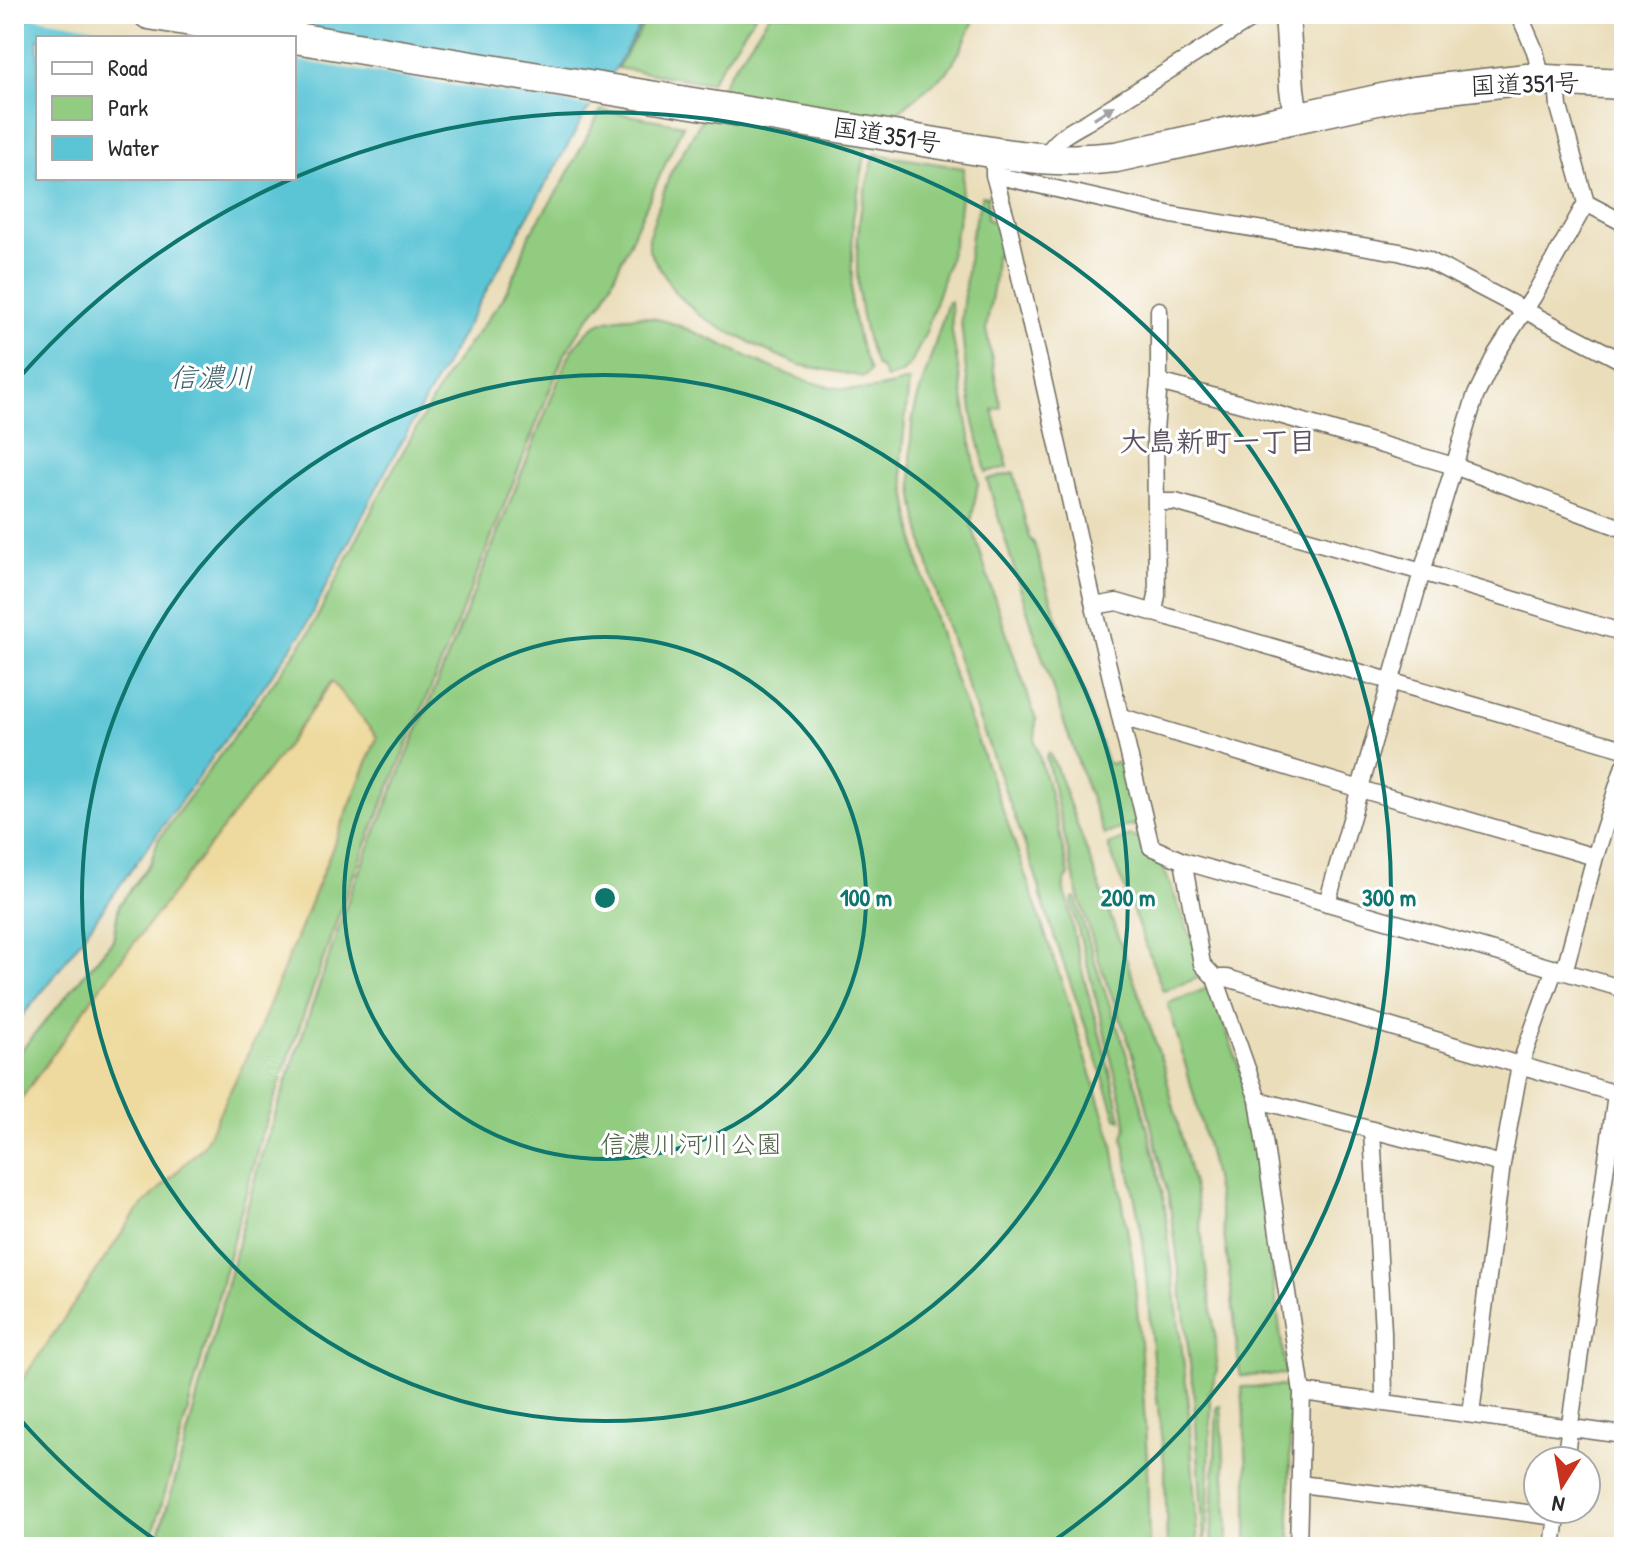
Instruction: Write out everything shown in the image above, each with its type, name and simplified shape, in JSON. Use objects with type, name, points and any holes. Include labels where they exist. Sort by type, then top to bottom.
[{"type":"highway","name":"国道351号","points":[[149,14],[284,36]]},
{"type":"highway","name":"国道351号","points":[[296,38],[959,146],[995,164],[1116,157],[1414,92],[1488,82],[1549,80],[1624,84]]},
{"type":"street","points":[[1044,159],[1051,146],[1066,134],[1259,14]]},
{"type":"street","points":[[1287,14],[1296,117]]},
{"type":"street","points":[[1327,903],[1475,397],[1496,354],[1533,297],[1586,203],[1559,107],[1519,14]]},
{"type":"street","points":[[1624,362],[1428,260],[1399,252],[1172,215],[995,164],[1151,847],[1183,861],[1624,989]]},
{"type":"street","points":[[1586,203],[1624,223]]},
{"type":"street","points":[[1154,612],[1157,595],[1155,431],[1159,310]]},
{"type":"street","points":[[1159,382],[1454,466],[1624,529]]},
{"type":"street","points":[[1157,502],[1175,502],[1624,633]]},
{"type":"street","points":[[1094,606],[1117,602],[1624,749]]},
{"type":"street","points":[[1122,717],[1595,857]]},
{"type":"street","points":[[1471,1414],[1502,1164],[1520,1065],[1559,970],[1624,766]]},
{"type":"street","points":[[1183,861],[1202,964],[1215,978],[1258,1100],[1302,1392],[1298,1547]]},
{"type":"street","points":[[1215,978],[1227,978],[1620,1095],[1567,1445]]},
{"type":"street","points":[[1258,1100],[1502,1164]]},
{"type":"street","points":[[1372,1131],[1384,1403]]},
{"type":"street","points":[[1302,1392],[1624,1435]]},
{"type":"street","points":[[1300,1484],[1522,1509]]},
{"type":"street","points":[[1553,1547],[1556,1525]]},
{"type":"green space","points":[[650,14],[756,14],[710,83],[617,68]]},
{"type":"green space","points":[[770,14],[977,14],[947,72],[898,112],[867,146],[853,218],[851,305],[859,342],[870,371],[864,377],[800,365],[717,326],[698,314],[674,291],[649,251],[649,235],[670,174],[727,77]]},
{"type":"green space","points":[[601,110],[683,125],[603,301],[585,322],[563,357],[350,883],[261,1136],[149,1547],[14,1547],[14,1392],[137,1211],[204,1145],[257,1035],[377,738],[331,682],[280,755],[110,974],[14,1109],[14,1059],[113,940],[119,905],[151,862],[158,840],[308,635],[392,471],[449,371],[503,298],[529,235],[562,184]]},
{"type":"green space","points":[[875,154],[964,168],[958,224],[926,332],[912,362],[901,374],[886,378],[881,368],[876,366],[870,347],[861,308],[857,269],[861,210]]},
{"type":"green space","points":[[982,196],[988,196],[987,220],[1000,222],[1003,252],[996,255],[986,329],[1001,408],[993,410],[1008,467],[986,472],[974,422],[961,320],[971,236]]},
{"type":"green space","points":[[948,302],[951,302],[952,332],[978,483],[971,523],[1036,719],[1035,742],[1069,875],[1064,890],[1121,1120],[1116,1118],[1040,888],[955,651],[919,523],[912,475],[912,425]]},
{"type":"green space","name":"信濃川河川公園","points":[[641,316],[671,323],[784,373],[831,387],[869,390],[909,381],[901,462],[918,559],[942,643],[1009,827],[1112,1140],[1133,1263],[1147,1459],[1149,1547],[155,1547],[260,1159],[353,886],[567,359],[582,337],[596,325]]},
{"type":"green space","points":[[1014,473],[1029,538],[1034,543],[1108,764],[1124,762],[1142,828],[1129,825],[1104,835],[1088,791],[1042,658],[987,479]]},
{"type":"green space","points":[[1049,753],[1164,1068],[1197,1201],[1217,1372],[1209,1393],[1207,1531],[1204,1541],[1194,1397],[1169,1200],[1142,1086],[1076,886],[1046,756]]},
{"type":"green space","points":[[1130,836],[1142,839],[1147,853],[1161,862],[1206,975],[1163,991],[1108,845]]},
{"type":"green space","points":[[1073,898],[1076,898],[1137,1088],[1164,1201],[1188,1399],[1198,1547],[1167,1547],[1165,1471],[1143,1240],[1123,1138],[1126,1127],[1124,1109],[1072,905]]},
{"type":"green space","points":[[1211,987],[1249,1103],[1286,1374],[1240,1376],[1218,1199],[1202,1125],[1168,1003]]},
{"type":"green space","points":[[1286,1386],[1290,1428],[1290,1547],[1247,1547],[1247,1468],[1242,1387]]},
{"type":"green space","points":[[1221,1406],[1227,1547],[1211,1547],[1217,1407]]},
{"type":"sand","points":[[332,682],[377,737],[257,1035],[204,1145],[137,1211],[14,1392],[14,1109],[110,974],[280,755]]},
{"type":"water","name":"信濃川","points":[[14,14],[647,14],[585,114],[386,470],[302,633],[51,981],[14,1026]]},
{"type":"pier","points":[[14,14],[222,14],[605,93],[595,107],[296,60],[296,36],[146,36]]},
{"type":"district","name":"大島新町一丁目","points":[[1218,441]]}]
